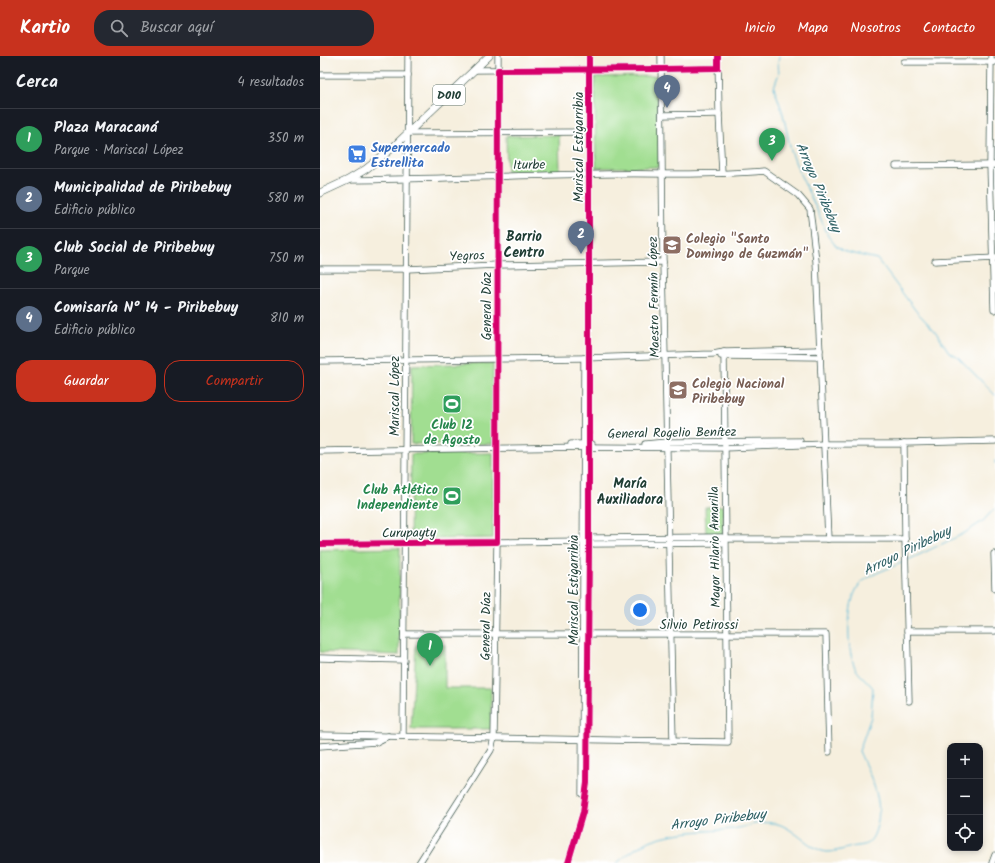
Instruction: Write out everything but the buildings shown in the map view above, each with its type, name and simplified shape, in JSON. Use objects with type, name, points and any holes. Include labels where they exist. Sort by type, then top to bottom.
[{"type":"main road","name":"D010","points":[[320,192],[348,180],[366,169],[390,150],[489,56]]},
{"type":"street","name":"Mariscal López","points":[[404,736],[408,56]]},
{"type":"street","name":"General Díaz","points":[[419,863],[491,750],[494,738],[497,542],[498,56]]},
{"type":"street","name":"Mariscal Estigarribia","points":[[568,863],[583,812],[587,782],[587,358],[590,264],[589,56]]},
{"type":"street","name":"Maestro Fermín López","points":[[661,56],[663,262],[673,740]]},
{"type":"street","points":[[718,56],[722,173]]},
{"type":"street","points":[[904,62],[992,60],[994,310]]},
{"type":"street","points":[[475,70],[661,70],[718,68]]},
{"type":"street","points":[[320,75],[408,75]]},
{"type":"street","points":[[662,115],[719,114]]},
{"type":"street","points":[[408,133],[589,132]]},
{"type":"street","points":[[896,166],[993,165]]},
{"type":"street","name":"Iturbe","points":[[348,180],[498,175],[722,173],[764,171],[798,195],[810,209],[816,261],[828,539]]},
{"type":"street","points":[[935,261],[994,258]]},
{"type":"street","name":"Yegros","points":[[320,269],[407,269],[497,265],[663,262]]},
{"type":"street","points":[[724,354],[820,350]]},
{"type":"street","points":[[320,361],[497,360],[713,354],[820,357]]},
{"type":"street","name":"Mayor Hilario Amarilla","points":[[673,740],[728,742],[724,354]]},
{"type":"street","name":"General Rogelio Benítez","points":[[320,451],[667,444],[724,445],[824,442],[899,444],[995,441]]},
{"type":"street","points":[[904,443],[905,562],[909,701]]},
{"type":"street","name":"General Rogelio Benítez","points":[[320,448],[405,449]]},
{"type":"street","name":"Curupayty","points":[[320,544],[587,541],[592,538],[669,541],[722,537],[725,539],[905,539]]},
{"type":"street","points":[[994,554],[995,589]]},
{"type":"street","points":[[907,632],[995,630]]},
{"type":"street","name":"Silvio Petirossi","points":[[404,634],[826,634],[829,752]]},
{"type":"street","points":[[320,658],[404,660]]},
{"type":"street","points":[[320,735],[673,740]]},
{"type":"street","points":[[320,746],[376,742],[389,736]]},
{"type":"street","points":[[992,863],[995,855]]},
{"type":"green space","points":[[657,76],[659,167],[596,168],[595,77]]},
{"type":"green space","points":[[559,135],[560,171],[507,172],[506,136]]},
{"type":"green space","name":"Club 12 de Agosto","points":[[493,363],[493,444],[411,444],[412,365]]},
{"type":"green space","name":"Club Atlético Independiente","points":[[493,453],[493,538],[410,539],[411,454]]},
{"type":"green space","points":[[723,506],[723,536],[706,536],[705,507]]},
{"type":"green space","points":[[400,548],[399,655],[320,652],[320,550]]},
{"type":"green space","points":[[416,645],[445,645],[445,688],[491,688],[491,729],[411,729]]},
{"type":"waterway","name":"Arroyo Piribebuy","points":[[779,56],[779,73],[774,87],[783,114],[791,151],[828,236],[836,246],[846,252],[877,259],[916,311],[935,331],[949,352],[957,356],[995,395]]},
{"type":"waterway","name":"Arroyo Piribebuy","points":[[908,560],[963,534],[983,521],[995,508]]},
{"type":"waterway","name":"Arroyo Piribebuy","points":[[617,863],[643,844],[672,834],[733,829],[762,823],[779,824],[816,848],[825,852],[833,852],[864,845],[870,840],[875,832],[879,809],[872,779],[859,751],[871,717],[873,688],[857,671],[851,657],[849,634],[850,609],[853,598],[862,582],[876,573],[904,562]]},
{"type":"cycle path","points":[[568,863],[583,812],[587,783],[589,546],[589,56]]},
{"type":"cycle path","points":[[320,544],[497,542],[498,70],[718,68],[718,56]]},
{"type":"place","name":"Comisaría N° 14 - Piribebuy","points":[[667,108]]},
{"type":"place","name":"Supermercado Estrellita","points":[[357,154]]},
{"type":"place","name":"Club Social de Piribebuy","points":[[772,161]]},
{"type":"place","name":"Colegio \"Santo Domingo de Guzmán\"","points":[[672,245]]},
{"type":"place","name":"Municipalidad de Piribebuy","points":[[581,254]]},
{"type":"place","name":"Colegio Nacional Piribebuy","points":[[678,390]]},
{"type":"place","name":"Club 12 de Agosto","points":[[452,404]]},
{"type":"place","name":"Club Atlético Independiente","points":[[452,496]]},
{"type":"place","name":"Plaza Maracaná","points":[[430,666]]},
{"type":"district","name":"Barrio Centro","points":[[524,244]]},
{"type":"district","name":"María Auxiliadora","points":[[630,492]]}]
